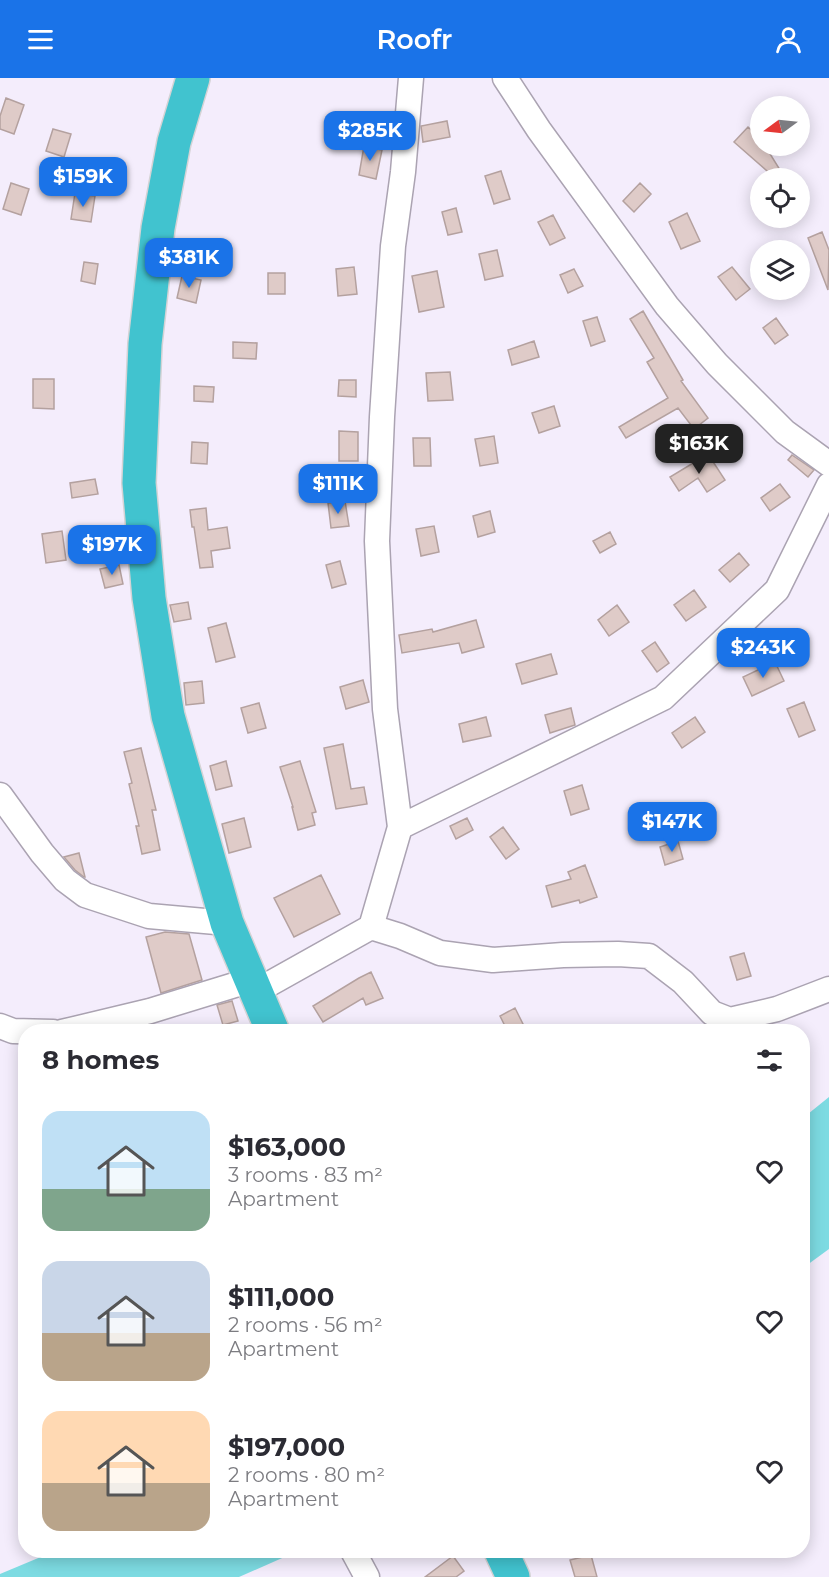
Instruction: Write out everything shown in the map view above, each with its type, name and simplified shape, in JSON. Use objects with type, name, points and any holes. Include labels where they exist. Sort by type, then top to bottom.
[{"type":"highway","points":[[193,78],[174,142],[158,228],[145,344],[139,483],[149,598],[168,716],[227,923],[270,1024]]},
{"type":"highway","points":[[504,1558],[513,1577]]},
{"type":"street","points":[[371,927],[400,827],[385,709],[377,541],[393,246],[403,172],[411,78]]},
{"type":"street","points":[[505,78],[545,139],[667,306],[717,364],[785,432],[829,464]]},
{"type":"street","points":[[400,827],[663,698],[777,590],[829,485]]},
{"type":"street","points":[[0,795],[42,853],[65,880],[85,895],[149,916],[227,923]]},
{"type":"street","points":[[96,1024],[253,986],[371,927],[400,936],[440,953],[493,960],[574,955],[650,956],[683,982],[712,1013],[730,1020],[777,1009],[829,989]]},
{"type":"street","points":[[0,1026],[18,1031]]},
{"type":"street","points":[[357,1558],[367,1577]]},
{"type":"water","points":[[829,1097],[829,1249],[810,1263],[810,1112]]},
{"type":"water","points":[[38,1558],[282,1558],[239,1577],[0,1577],[0,1574]]},
{"type":"building","points":[[6,98],[24,105],[14,134],[0,129],[0,116]]},
{"type":"building","points":[[447,121],[450,137],[423,142],[421,126]]},
{"type":"building","points":[[748,127],[750,129],[750,156],[771,156],[779,168],[764,168],[734,142]]},
{"type":"building","points":[[53,129],[71,134],[64,157],[46,151]]},
{"type":"building","points":[[364,146],[382,150],[376,179],[359,175]]},
{"type":"building","points":[[501,171],[510,199],[494,204],[485,176]]},
{"type":"building","points":[[11,183],[29,189],[21,215],[3,209]]},
{"type":"building","points":[[640,183],[651,194],[634,212],[623,201]]},
{"type":"building","points":[[75,193],[95,196],[91,222],[71,219]]},
{"type":"building","points":[[456,208],[462,232],[448,235],[442,212]]},
{"type":"building","points":[[687,213],[700,241],[681,249],[669,222]]},
{"type":"building","points":[[553,215],[565,238],[550,245],[538,222]]},
{"type":"building","points":[[822,232],[829,250],[828,290],[810,240],[808,238]]},
{"type":"building","points":[[497,250],[503,276],[485,280],[479,254]]},
{"type":"building","points":[[84,262],[98,264],[95,284],[81,281]]},
{"type":"building","points":[[354,267],[357,294],[338,296],[336,269]]},
{"type":"building","points":[[732,267],[750,289],[736,300],[718,277]]},
{"type":"building","points":[[574,269],[583,286],[568,293],[560,275]]},
{"type":"building","points":[[437,271],[444,307],[419,312],[412,276]]},
{"type":"building","points":[[268,273],[285,273],[285,294],[268,294]]},
{"type":"building","points":[[182,276],[201,280],[196,303],[177,298]]},
{"type":"building","points":[[643,311],[683,380],[681,381],[708,418],[694,429],[678,408],[626,438],[619,427],[668,398],[647,362],[654,358],[630,319]]},
{"type":"building","points":[[597,317],[605,341],[591,346],[583,321]]},
{"type":"building","points":[[776,318],[788,335],[775,344],[763,328]]},
{"type":"building","points":[[534,341],[539,357],[512,365],[508,350]]},
{"type":"building","points":[[233,342],[257,343],[256,359],[233,358]]},
{"type":"building","points":[[450,372],[453,400],[428,401],[426,373]]},
{"type":"building","points":[[33,379],[54,379],[54,409],[33,408]]},
{"type":"building","points":[[339,380],[356,380],[356,397],[338,396]]},
{"type":"building","points":[[194,386],[214,387],[213,402],[194,401]]},
{"type":"building","points":[[554,406],[560,426],[539,433],[532,413]]},
{"type":"building","points":[[339,431],[358,432],[358,461],[339,461]]},
{"type":"building","points":[[494,436],[498,463],[480,466],[475,439]]},
{"type":"building","points":[[413,438],[430,438],[431,466],[414,466]]},
{"type":"building","points":[[192,442],[208,443],[207,464],[191,463]]},
{"type":"building","points":[[708,454],[725,480],[707,492],[698,478],[679,491],[670,477]]},
{"type":"building","points":[[792,455],[814,470],[808,477],[788,460]]},
{"type":"building","points":[[95,479],[98,494],[72,498],[70,483]]},
{"type":"building","points":[[780,484],[790,497],[770,511],[761,498]]},
{"type":"building","points":[[345,501],[349,526],[331,528],[328,503]]},
{"type":"building","points":[[206,508],[208,530],[227,527],[230,548],[211,551],[213,567],[200,568],[190,510]]},
{"type":"building","points":[[490,511],[495,532],[478,537],[473,516]]},
{"type":"building","points":[[434,526],[439,552],[421,556],[416,529]]},
{"type":"building","points":[[62,531],[66,560],[46,563],[42,534]]},
{"type":"building","points":[[610,532],[616,544],[600,553],[593,541]]},
{"type":"building","points":[[739,553],[749,565],[730,582],[719,570]]},
{"type":"building","points":[[340,561],[346,584],[332,588],[326,565]]},
{"type":"building","points":[[119,565],[123,584],[105,588],[100,569]]},
{"type":"building","points":[[694,590],[706,607],[686,621],[674,605]]},
{"type":"building","points":[[188,602],[191,619],[174,622],[170,605]]},
{"type":"building","points":[[617,605],[629,622],[609,636],[598,620]]},
{"type":"building","points":[[476,620],[484,647],[462,653],[459,643],[402,653],[399,635],[432,629],[433,632]]},
{"type":"building","points":[[226,623],[235,657],[216,662],[208,628]]},
{"type":"building","points":[[655,642],[669,663],[657,672],[642,651]]},
{"type":"building","points":[[551,654],[557,674],[522,684],[516,664]]},
{"type":"building","points":[[775,662],[784,681],[752,696],[743,677]]},
{"type":"building","points":[[363,680],[369,702],[346,709],[340,687]]},
{"type":"building","points":[[202,681],[204,703],[186,705],[184,683]]},
{"type":"building","points":[[804,702],[815,730],[799,737],[787,709]]},
{"type":"building","points":[[259,703],[266,728],[248,733],[241,708]]},
{"type":"building","points":[[571,708],[575,725],[550,733],[545,715]]},
{"type":"building","points":[[486,717],[491,736],[463,742],[459,724]]},
{"type":"building","points":[[695,717],[705,732],[682,748],[672,733]]},
{"type":"building","points":[[343,744],[351,789],[364,787],[367,804],[336,809],[324,748]]},
{"type":"building","points":[[141,748],[156,810],[152,810],[160,850],[142,854],[136,826],[139,826],[129,784],[132,783],[124,752]]},
{"type":"building","points":[[226,761],[232,786],[216,790],[210,766]]},
{"type":"building","points":[[300,761],[316,812],[312,813],[315,825],[298,830],[280,767]]},
{"type":"building","points":[[582,785],[589,809],[571,815],[564,791]]},
{"type":"building","points":[[244,818],[251,847],[229,853],[222,824]]},
{"type":"building","points":[[467,818],[473,830],[456,839],[450,826]]},
{"type":"building","points":[[503,827],[519,849],[506,859],[490,837]]},
{"type":"building","points":[[678,841],[683,859],[665,865],[660,847]]},
{"type":"building","points":[[79,853],[85,877],[75,870],[64,857]]},
{"type":"building","points":[[585,865],[597,897],[580,903],[579,900],[552,907],[546,886],[571,879],[568,872]]},
{"type":"building","points":[[321,875],[340,914],[294,937],[274,898]]},
{"type":"building","points":[[165,932],[189,934],[202,980],[161,993],[146,937]]},
{"type":"building","points":[[744,953],[751,976],[737,980],[730,957]]},
{"type":"building","points":[[371,972],[383,998],[366,1005],[363,998],[323,1022],[313,1006]]},
{"type":"building","points":[[232,1001],[238,1021],[223,1024],[217,1005]]},
{"type":"building","points":[[515,1008],[523,1024],[504,1024],[500,1016]]},
{"type":"building","points":[[450,1558],[454,1558],[464,1571],[456,1577],[425,1577]]},
{"type":"building","points":[[592,1558],[597,1577],[575,1577],[570,1560]]}]
